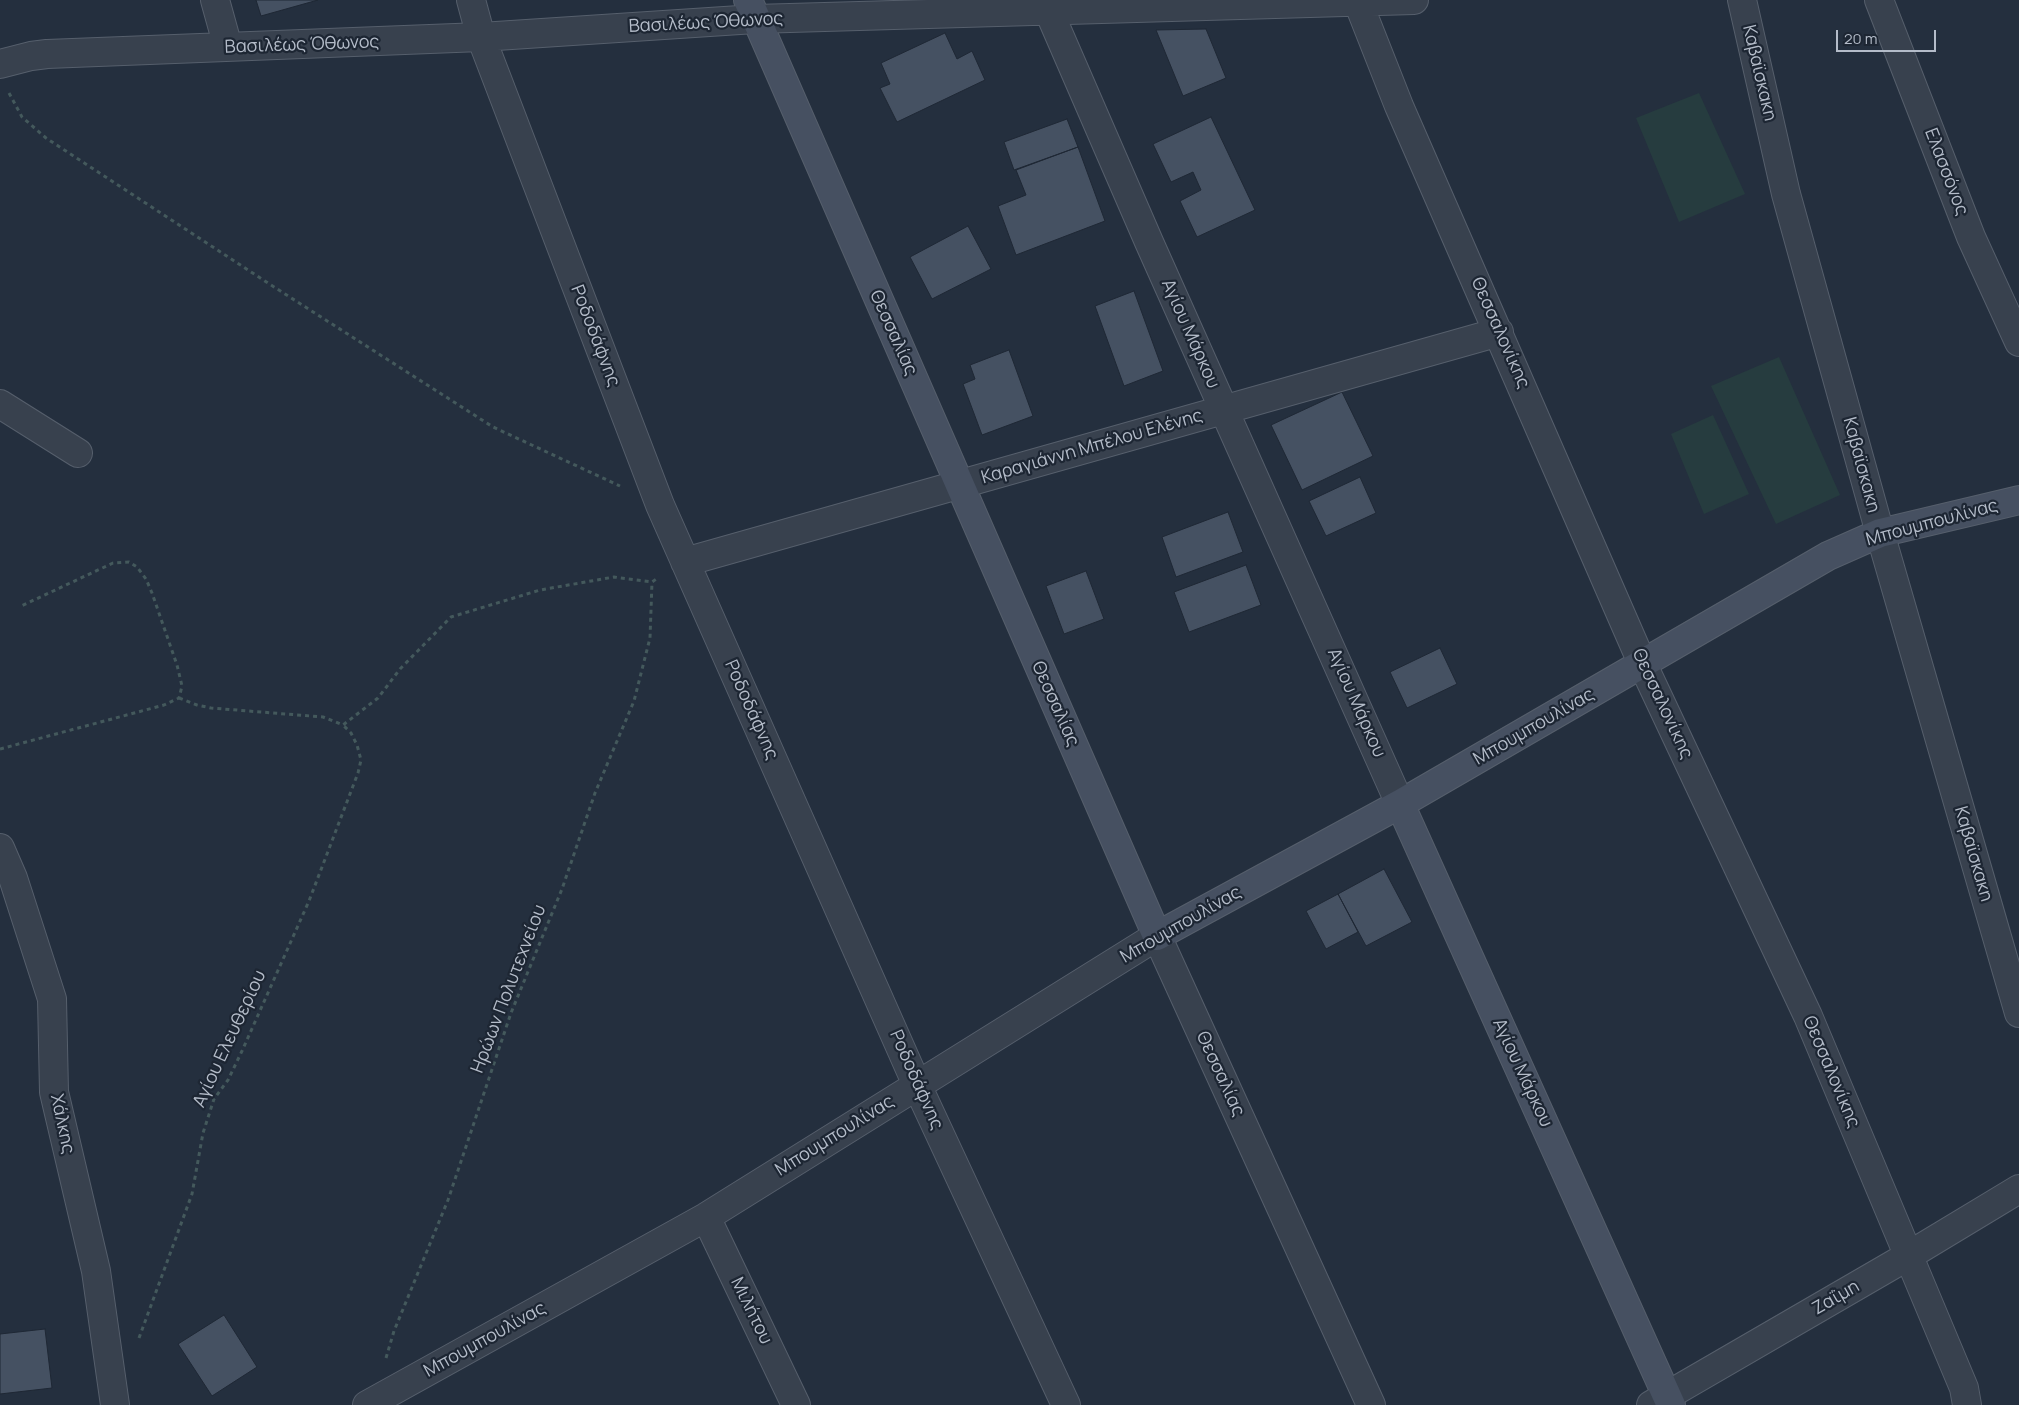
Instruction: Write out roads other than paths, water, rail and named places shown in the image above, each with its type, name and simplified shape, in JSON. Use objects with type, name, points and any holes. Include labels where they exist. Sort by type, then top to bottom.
[{"type":"street","points":[[215,0],[228,48]]},
{"type":"street","name":"Ροδοδάφνης","points":[[472,0],[481,37],[660,505],[918,1085],[1066,1405]]},
{"type":"street","name":"Βασιλέως Όθωνος","points":[[0,63],[48,54],[481,37],[752,9],[1414,0]]},
{"type":"street","name":"Καβαϊσκακη","points":[[1742,0],[1786,194],[1880,533],[2019,1013]]},
{"type":"street","name":"Ελασσόνος","points":[[1879,0],[1971,237],[2019,342]]},
{"type":"street","name":"Θεσσαλονίκης","points":[[1358,2],[1399,106],[1644,665],[1808,1016],[1964,1388],[1968,1405]]},
{"type":"street","name":"Αγίου Μάρκου","points":[[1046,4],[1663,1402]]},
{"type":"street","name":"Θεσσαλίας","points":[[752,9],[1157,936],[1371,1405]]},
{"type":"street","name":"Καραγιάννη Μπέλου Ελένης","points":[[685,562],[1499,332]]},
{"type":"street","points":[[0,404],[78,453]]},
{"type":"street","name":"Μπουμπουλίνας","points":[[372,1404],[706,1217],[1157,936],[1400,804],[1644,665],[1828,556],[1880,533],[2019,500]]},
{"type":"street","name":"Χάλκης","points":[[0,848],[13,878],[52,999],[54,1092],[96,1271],[115,1405]]},
{"type":"street","name":"Ζαΐμη","points":[[1663,1402],[2019,1189]]},
{"type":"street","name":"Μιλήτου","points":[[706,1217],[796,1405]]}]
